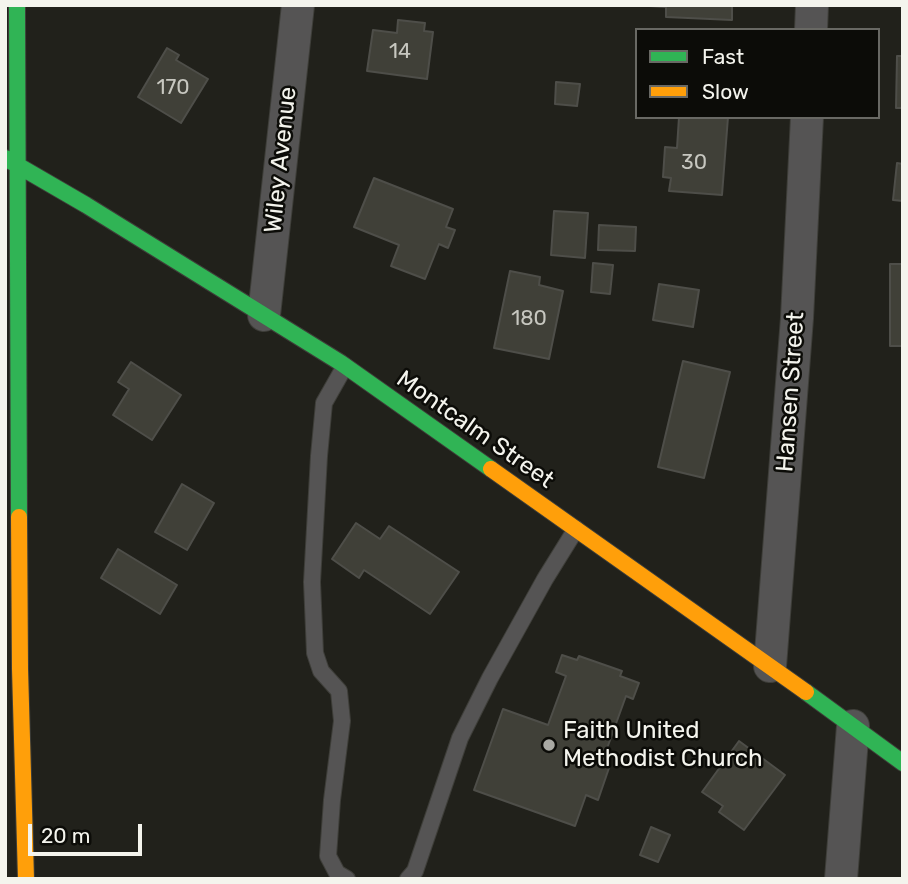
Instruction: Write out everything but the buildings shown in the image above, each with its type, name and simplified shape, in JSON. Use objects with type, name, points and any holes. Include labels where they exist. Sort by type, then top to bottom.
[{"type":"main road","points":[[18,5],[11,162],[26,879]]},
{"type":"main road","name":"Montcalm Street","points":[[11,162],[86,205],[345,366],[903,763]]},
{"type":"street","name":"Wiley Avenue","points":[[264,315],[299,5]]},
{"type":"street","points":[[811,28],[812,5]]},
{"type":"street","name":"Hansen Street","points":[[770,666],[797,318],[807,119]]},
{"type":"street","points":[[841,879],[853,726]]},
{"type":"lane","points":[[345,366],[324,403],[312,582],[314,653],[321,671],[338,691],[342,721],[328,856],[337,873],[347,879]]},
{"type":"lane","points":[[408,879],[415,871],[460,738],[538,590],[576,528]]},
{"type":"traffic: fast","points":[[17,5],[19,517]]},
{"type":"traffic: fast","points":[[5,158],[341,363],[491,469]]},
{"type":"traffic: fast","points":[[806,692],[903,763]]},
{"type":"traffic: slow","points":[[491,469],[806,692]]},
{"type":"traffic: slow","points":[[19,517],[26,879]]},
{"type":"place","name":"Faith United Methodist Church","points":[[549,745]]}]
